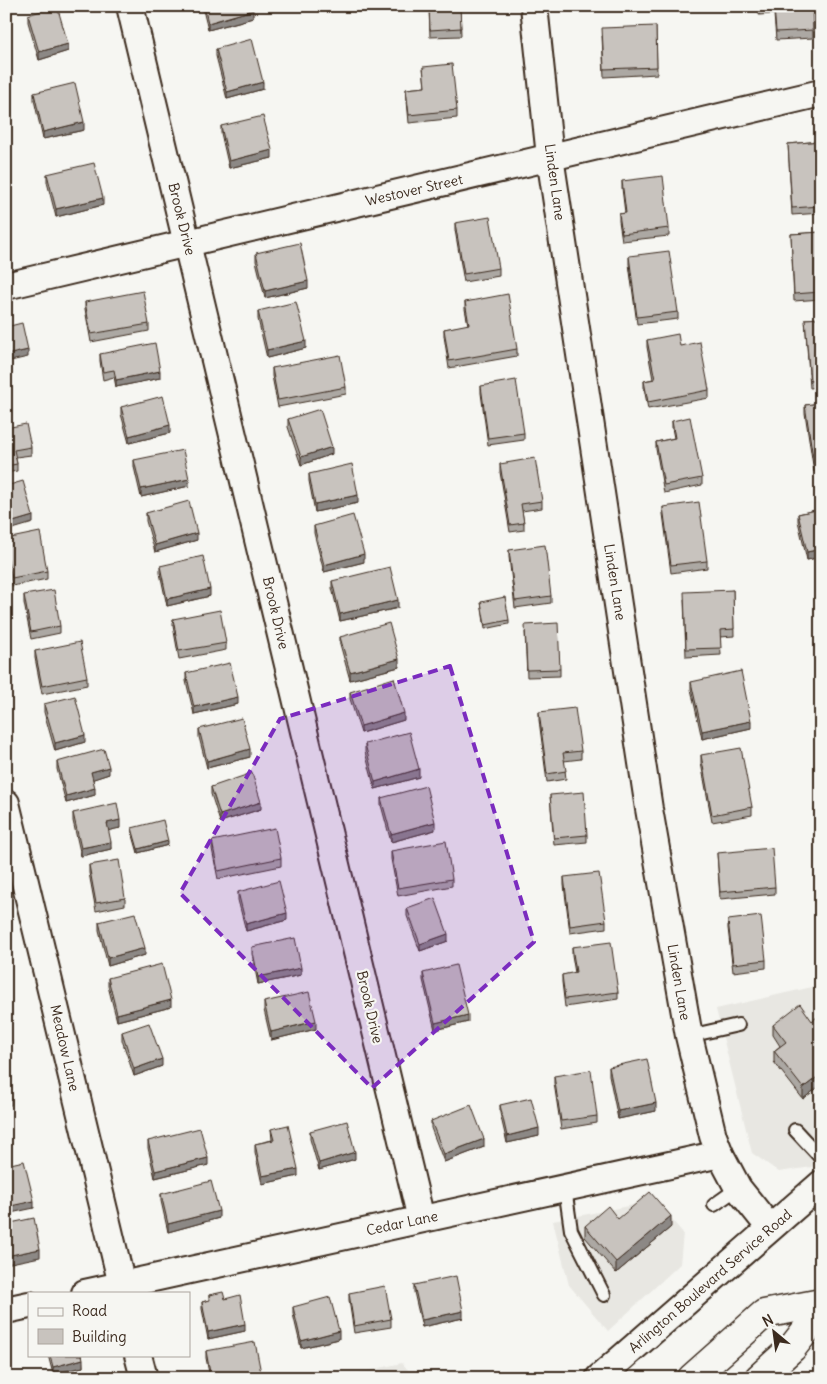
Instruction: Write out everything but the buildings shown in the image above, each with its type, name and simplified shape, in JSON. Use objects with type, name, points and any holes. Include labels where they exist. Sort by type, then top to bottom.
[{"type":"highway","points":[[692,1378],[764,1314],[821,1303]]},
{"type":"highway","points":[[759,1378],[792,1348],[821,1311]]},
{"type":"street","name":"Brook Drive","points":[[130,6],[421,1219]]},
{"type":"street","name":"Linden Lane","points":[[534,6],[550,157],[649,809],[688,1036],[713,1136],[720,1154],[738,1188],[770,1228]]},
{"type":"street","name":"Westover Street","points":[[6,286],[821,93]]},
{"type":"street","name":"Meadow Lane","points":[[6,803],[123,1289]]},
{"type":"street","name":"Cedar Lane","points":[[94,1292],[123,1289],[421,1219],[720,1154]]},
{"type":"street","name":"Arlington Boulevard Service Road","points":[[599,1378],[821,1184]]},
{"type":"street","points":[[6,1310],[28,1305]]},
{"type":"street","points":[[138,1356],[144,1378]]},
{"type":"lane","points":[[688,1036],[738,1025]]},
{"type":"lane","points":[[795,1130],[821,1158]]},
{"type":"lane","points":[[565,1188],[571,1230],[604,1295]]},
{"type":"lane","points":[[714,1205],[738,1188]]},
{"type":"highlighted area","points":[[450,666],[534,942],[372,1088],[180,893],[280,719]]},
{"type":"shaded area","points":[[821,985],[821,1159],[812,1167],[779,1172],[752,1153],[716,1009]]},
{"type":"shaded area","points":[[638,1204],[662,1208],[683,1233],[680,1264],[608,1331],[569,1285],[553,1221]]},
{"type":"shaded area","points":[[402,1363],[415,1378],[339,1378],[350,1375]]}]
